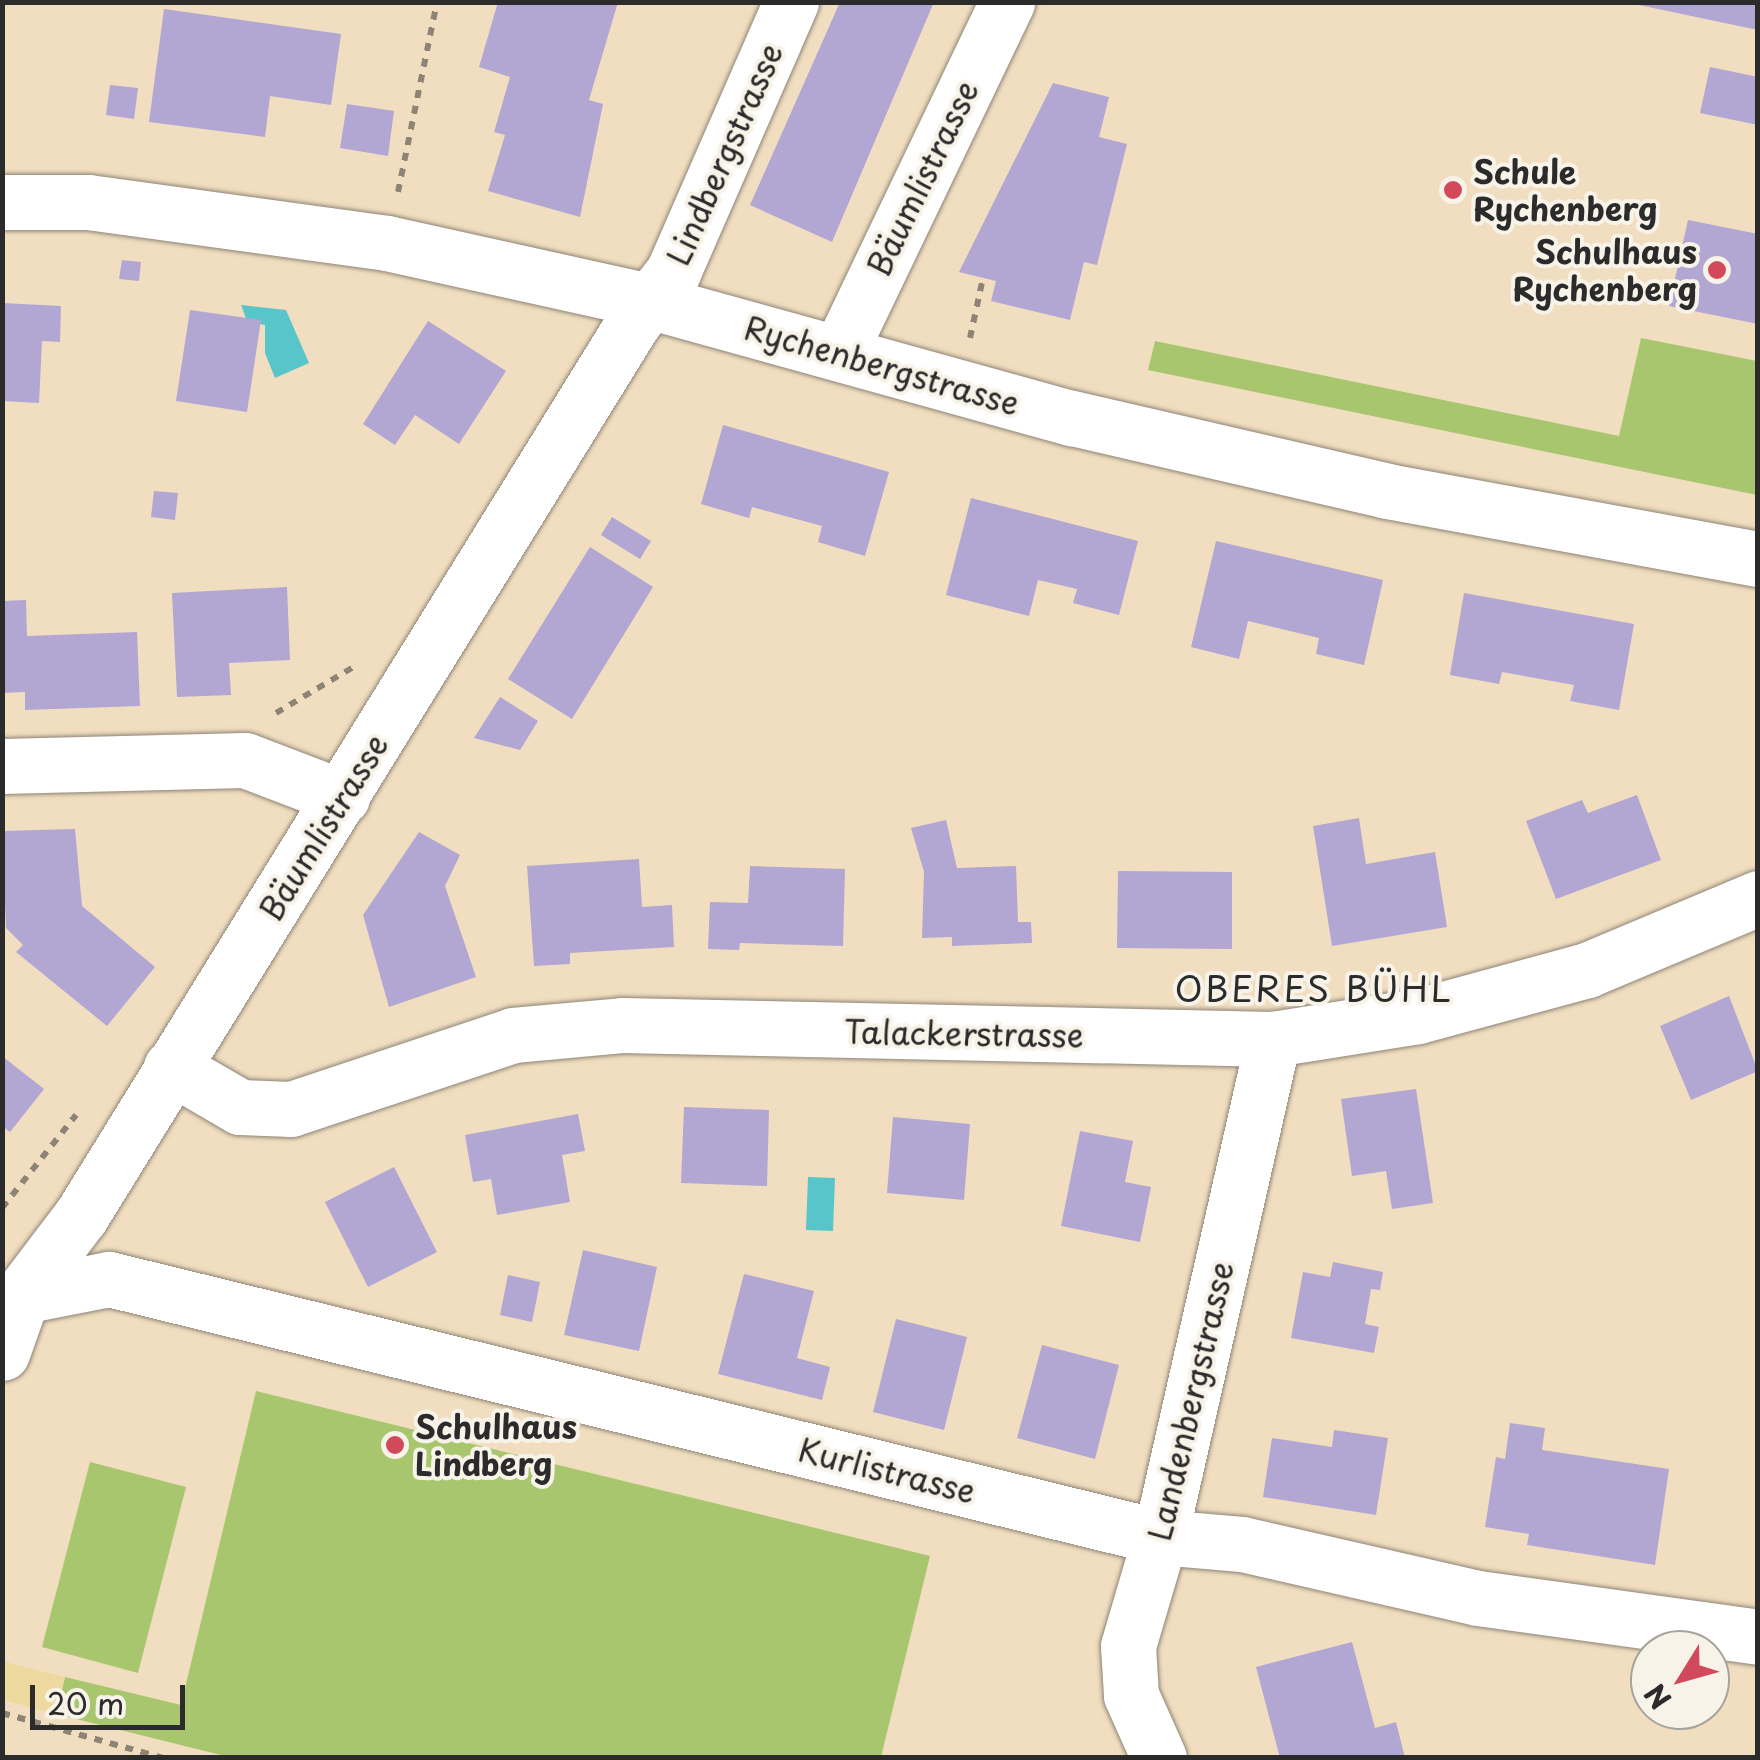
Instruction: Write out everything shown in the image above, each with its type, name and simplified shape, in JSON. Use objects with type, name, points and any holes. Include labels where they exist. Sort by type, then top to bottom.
[{"type":"street","name":"Lindbergstrasse","points":[[649,301],[673,272],[791,2]]},
{"type":"street","name":"Bäumlistrasse","points":[[839,353],[1007,2]]},
{"type":"street","name":"Rychenbergstrasse","points":[[2,202],[88,202],[388,242],[649,301],[1072,418],[1387,491],[1758,559]]},
{"type":"street","name":"Bäumlistrasse","points":[[2,1354],[13,1296],[81,1216],[649,301]]},
{"type":"street","points":[[2,766],[245,760],[342,797]]},
{"type":"street","name":"Talackerstrasse","points":[[171,1067],[240,1107],[290,1109],[513,1035],[622,1024],[1273,1040],[1418,1016],[1587,970],[1757,900]]},
{"type":"street","name":"Landenbergstrasse","points":[[1158,1758],[1132,1694],[1128,1646],[1160,1537],[1273,1040]]},
{"type":"street","name":"Kurlistrasse","points":[[13,1296],[110,1279],[1160,1537],[1242,1544],[1478,1598],[1758,1637]]},
{"type":"path","points":[[394,213],[436,2]]},
{"type":"path","points":[[966,354],[983,278]]},
{"type":"path","points":[[273,715],[365,658]]},
{"type":"path","points":[[2,1713],[163,1758]]},
{"type":"green space","points":[[1641,338],[1757,361],[1757,495],[1148,370],[1155,341],[1619,436]]},
{"type":"green space","points":[[256,1391],[930,1556],[881,1757],[233,1758],[56,1714],[65,1677],[181,1705]]},
{"type":"green space","points":[[90,1462],[186,1487],[138,1673],[42,1647]]},
{"type":"sand","points":[[2,1661],[65,1677],[56,1714],[3,1700]]},
{"type":"water","points":[[241,305],[286,310],[309,363],[275,378],[265,353],[265,325],[247,321]]},
{"type":"water","points":[[808,1177],[835,1178],[833,1231],[806,1230]]},
{"type":"building","points":[[498,2],[618,2],[589,100],[603,104],[580,217],[488,191],[505,135],[494,132],[510,77],[479,67]]},
{"type":"building","points":[[840,2],[934,2],[832,242],[750,205]]},
{"type":"building","points":[[1758,2],[1758,30],[1634,4]]},
{"type":"building","points":[[164,9],[341,34],[331,105],[270,96],[265,137],[149,122]]},
{"type":"building","points":[[1710,67],[1758,77],[1758,125],[1700,113]]},
{"type":"building","points":[[1053,83],[1109,97],[1099,137],[1127,144],[1097,265],[1084,262],[1070,320],[991,301],[996,281],[959,272]]},
{"type":"building","points":[[110,85],[138,88],[134,119],[106,115]]},
{"type":"building","points":[[347,104],[394,111],[388,156],[340,148]]},
{"type":"building","name":"Schulhaus Rychenberg","points":[[1688,220],[1758,234],[1758,324],[1669,306]]},
{"type":"building","points":[[122,260],[141,262],[139,281],[119,279]]},
{"type":"building","points":[[2,303],[61,306],[60,342],[42,341],[39,403],[2,401]]},
{"type":"building","points":[[190,310],[261,320],[247,412],[176,401]]},
{"type":"building","points":[[428,321],[506,371],[459,444],[415,415],[395,445],[363,424]]},
{"type":"building","points":[[723,425],[889,472],[865,556],[818,542],[822,526],[752,507],[749,518],[701,504]]},
{"type":"building","points":[[154,491],[178,493],[175,520],[151,517]]},
{"type":"building","points":[[971,498],[1138,541],[1119,615],[1073,603],[1077,589],[1038,580],[1029,616],[946,595]]},
{"type":"building","points":[[612,517],[651,541],[640,559],[601,535]]},
{"type":"building","points":[[1216,541],[1383,580],[1364,665],[1316,654],[1319,638],[1248,621],[1239,659],[1191,647]]},
{"type":"building","points":[[590,547],[653,587],[572,719],[508,679]]},
{"type":"building","points":[[287,587],[290,660],[229,663],[231,695],[177,697],[172,593]]},
{"type":"building","points":[[1464,593],[1634,624],[1619,710],[1570,701],[1574,685],[1502,672],[1499,684],[1450,675]]},
{"type":"building","points":[[26,600],[27,636],[137,632],[140,706],[25,710],[25,692],[2,693],[2,601]]},
{"type":"building","points":[[500,697],[538,721],[520,750],[474,738]]},
{"type":"building","points":[[1637,795],[1661,860],[1556,899],[1526,821],[1582,800],[1588,813]]},
{"type":"building","points":[[1359,818],[1366,864],[1435,852],[1447,927],[1332,946],[1313,826]]},
{"type":"building","points":[[946,820],[957,868],[1016,866],[1018,922],[1031,922],[1032,943],[952,946],[952,937],[922,938],[924,872],[911,828]]},
{"type":"building","points":[[75,829],[82,906],[155,967],[107,1026],[16,952],[23,945],[6,928],[2,831]]},
{"type":"building","points":[[419,832],[460,855],[445,886],[476,977],[389,1007],[363,915]]},
{"type":"building","points":[[639,859],[642,907],[672,905],[674,947],[570,953],[570,964],[534,966],[527,866]]},
{"type":"building","points":[[750,866],[845,869],[843,946],[740,943],[739,950],[708,949],[710,902],[748,903]]},
{"type":"building","points":[[1118,871],[1232,872],[1232,949],[1117,948]]},
{"type":"building","points":[[1729,996],[1758,1071],[1691,1100],[1660,1026]]},
{"type":"building","points":[[2,1056],[44,1089],[10,1132],[2,1126]]},
{"type":"building","points":[[1416,1089],[1433,1203],[1392,1209],[1386,1171],[1352,1176],[1341,1099]]},
{"type":"building","points":[[684,1107],[769,1110],[767,1186],[681,1183]]},
{"type":"building","points":[[578,1114],[585,1151],[562,1155],[570,1202],[497,1215],[491,1179],[473,1182],[465,1135]]},
{"type":"building","points":[[893,1117],[970,1124],[964,1200],[887,1193]]},
{"type":"building","points":[[1080,1131],[1133,1141],[1125,1182],[1151,1187],[1140,1242],[1061,1226]]},
{"type":"building","points":[[394,1167],[437,1252],[368,1287],[325,1202]]},
{"type":"building","points":[[583,1250],[657,1267],[639,1351],[564,1335]]},
{"type":"building","points":[[1333,1262],[1383,1272],[1380,1290],[1371,1289],[1365,1324],[1379,1327],[1374,1353],[1291,1338],[1303,1272],[1330,1277]]},
{"type":"building","points":[[744,1274],[814,1291],[797,1358],[830,1367],[822,1400],[718,1374]]},
{"type":"building","points":[[508,1275],[540,1282],[532,1322],[500,1315]]},
{"type":"building","points":[[896,1319],[967,1337],[944,1430],[873,1412]]},
{"type":"building","points":[[1042,1345],[1119,1365],[1095,1459],[1017,1438]]},
{"type":"building","points":[[1510,1423],[1545,1428],[1542,1450],[1669,1469],[1655,1565],[1527,1545],[1529,1534],[1485,1527],[1496,1457],[1505,1459]]},
{"type":"building","points":[[1334,1430],[1388,1438],[1376,1515],[1263,1497],[1272,1438],[1332,1447]]},
{"type":"building","points":[[1352,1642],[1375,1728],[1396,1722],[1405,1758],[1280,1758],[1256,1667]]},
{"type":"place","name":"Schule Rychenberg","points":[[1453,190]]},
{"type":"place","name":"Schulhaus Rychenberg","points":[[1717,270]]},
{"type":"place","name":"Schulhaus Lindberg","points":[[395,1445]]},
{"type":"district","name":"OBERES BÜHL","points":[[1314,988]]}]
